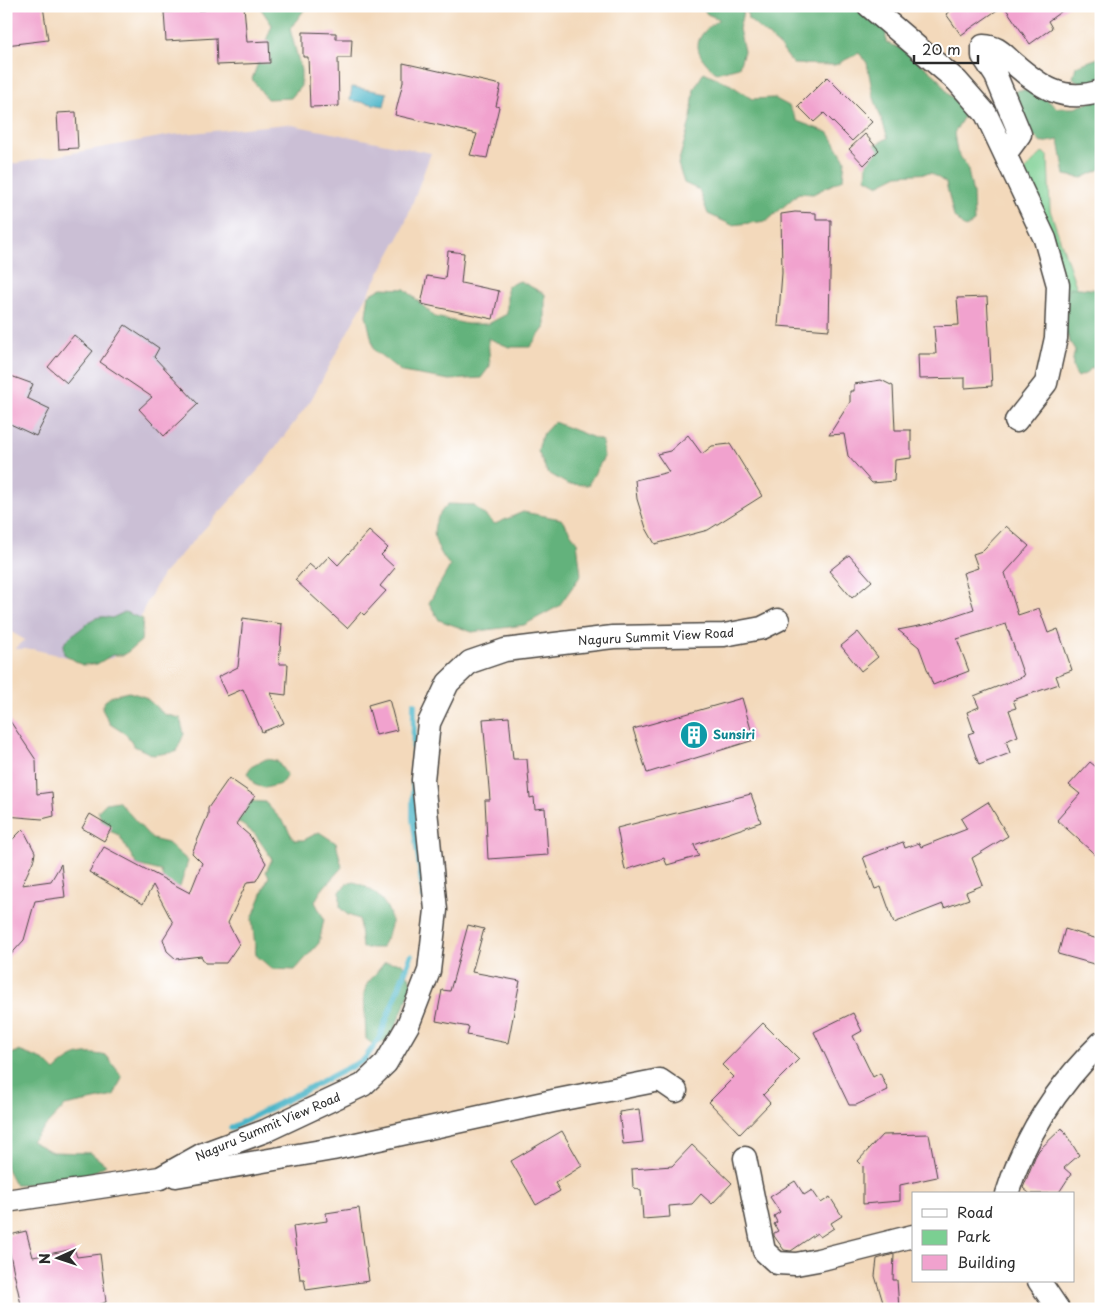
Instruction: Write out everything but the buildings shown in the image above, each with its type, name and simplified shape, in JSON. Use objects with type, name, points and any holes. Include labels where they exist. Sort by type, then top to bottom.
[{"type":"street","points":[[869,6],[957,80],[986,114],[1045,239],[1058,285],[1056,338],[1046,383],[1016,421]]},
{"type":"street","points":[[1006,153],[1020,134],[996,76],[983,56],[983,46],[995,46],[1040,86],[1068,96],[1087,96],[1101,91]]},
{"type":"street","name":"Naguru Summit View Road","points":[[6,1201],[160,1178],[203,1154],[265,1131],[363,1085],[386,1063],[408,1025],[429,971],[436,910],[423,780],[429,723],[448,683],[470,662],[505,650],[613,637],[724,635],[762,628],[778,620]]},
{"type":"street","points":[[1008,1192],[1023,1152],[1042,1115],[1069,1077],[1101,1043]]},
{"type":"street","points":[[160,1178],[333,1149],[553,1100],[660,1080],[676,1091]]},
{"type":"street","points":[[745,1158],[764,1251],[777,1263],[796,1264],[818,1260],[912,1236]]},
{"type":"street","points":[[1040,1282],[1058,1309]]},
{"type":"shaded area","points":[[287,124],[431,153],[402,231],[311,400],[261,467],[162,575],[144,608],[131,644],[112,658],[88,662],[32,649],[15,649],[25,640],[6,629],[6,165],[171,135]]},
{"type":"green space","points":[[259,6],[307,6],[290,29],[301,70],[301,86],[291,98],[267,99],[252,79],[272,25]]},
{"type":"green space","points":[[701,6],[738,6],[743,12],[739,29],[744,51],[739,67],[716,73],[702,58],[699,52],[699,39],[719,19],[707,14]]},
{"type":"green space","points":[[746,6],[847,6],[868,14],[886,29],[886,42],[906,51],[937,77],[949,95],[963,104],[966,113],[954,133],[957,152],[967,166],[973,194],[974,222],[965,228],[954,217],[946,183],[931,173],[898,175],[878,185],[866,178],[868,148],[888,138],[873,95],[867,63],[859,53],[835,65],[793,64],[779,45],[748,19]]},
{"type":"green space","points":[[1101,57],[1101,82],[1083,86],[1073,78],[1076,66]]},
{"type":"green space","points":[[704,72],[731,85],[752,99],[774,98],[789,106],[797,121],[829,133],[845,160],[843,179],[813,194],[799,193],[767,221],[732,225],[708,214],[699,190],[684,183],[678,164],[691,118],[694,89]]},
{"type":"green space","points":[[1018,90],[1035,90],[1057,108],[1075,108],[1101,98],[1101,169],[1082,178],[1065,175],[1059,140],[1041,143],[1010,117],[1006,111],[1003,105]]},
{"type":"green space","points":[[1043,152],[1048,157],[1050,210],[1077,289],[1071,344],[1064,331],[1025,170]]},
{"type":"green space","points":[[520,281],[545,294],[545,327],[530,347],[509,347],[488,338],[490,366],[481,378],[450,380],[402,372],[374,350],[366,315],[369,295],[382,288],[405,289],[435,317],[467,324],[488,324],[507,314],[507,286]]},
{"type":"green space","points":[[1069,287],[1101,290],[1101,376],[1092,367],[1087,373],[1078,377],[1074,371],[1075,350],[1068,335],[1065,320]]},
{"type":"green space","points":[[554,422],[602,441],[604,457],[588,485],[567,484],[547,472],[538,451],[542,435]]},
{"type":"green space","points":[[448,504],[473,505],[495,524],[523,512],[561,519],[577,542],[581,575],[559,606],[524,625],[472,632],[439,620],[429,603],[450,566],[436,543],[434,527],[441,512]]},
{"type":"green space","points":[[125,612],[143,619],[141,641],[124,655],[112,655],[97,664],[82,665],[64,654],[63,649],[66,641],[93,619],[98,617],[112,618]]},
{"type":"green space","points":[[129,692],[145,697],[164,714],[180,718],[184,734],[176,752],[153,755],[134,746],[127,735],[110,724],[102,709],[103,704],[111,696]]},
{"type":"green space","points":[[266,759],[277,761],[287,775],[281,784],[265,788],[255,785],[247,773],[251,767]]},
{"type":"green space","points":[[118,801],[152,839],[168,843],[188,861],[180,887],[170,891],[165,886],[161,871],[137,865],[119,835],[105,829],[98,811],[106,803]]},
{"type":"green space","points":[[247,801],[265,802],[285,824],[294,840],[304,840],[319,832],[336,843],[342,867],[315,902],[324,919],[319,943],[295,970],[272,969],[256,955],[252,919],[269,876],[266,872],[272,859],[255,834],[230,816]]},
{"type":"green space","points":[[354,882],[374,892],[388,910],[391,925],[382,948],[362,948],[359,919],[348,915],[340,908],[340,892],[346,884]]},
{"type":"green space","points":[[385,962],[402,963],[413,984],[391,1038],[375,1046],[366,1039],[364,993],[367,984]]},
{"type":"green space","points":[[19,1051],[45,1061],[55,1071],[73,1057],[79,1055],[107,1056],[122,1077],[114,1096],[65,1106],[31,1141],[52,1152],[91,1153],[106,1165],[72,1185],[15,1184],[6,1167],[6,1056]]},
{"type":"water","points":[[352,87],[387,93],[384,106],[350,100]]},
{"type":"waterway","points":[[414,704],[413,818],[424,897]]},
{"type":"waterway","points":[[231,1128],[364,1060],[379,1039],[411,956]]},
{"type":"place","name":"Sunsiri","points":[[694,735]]}]
